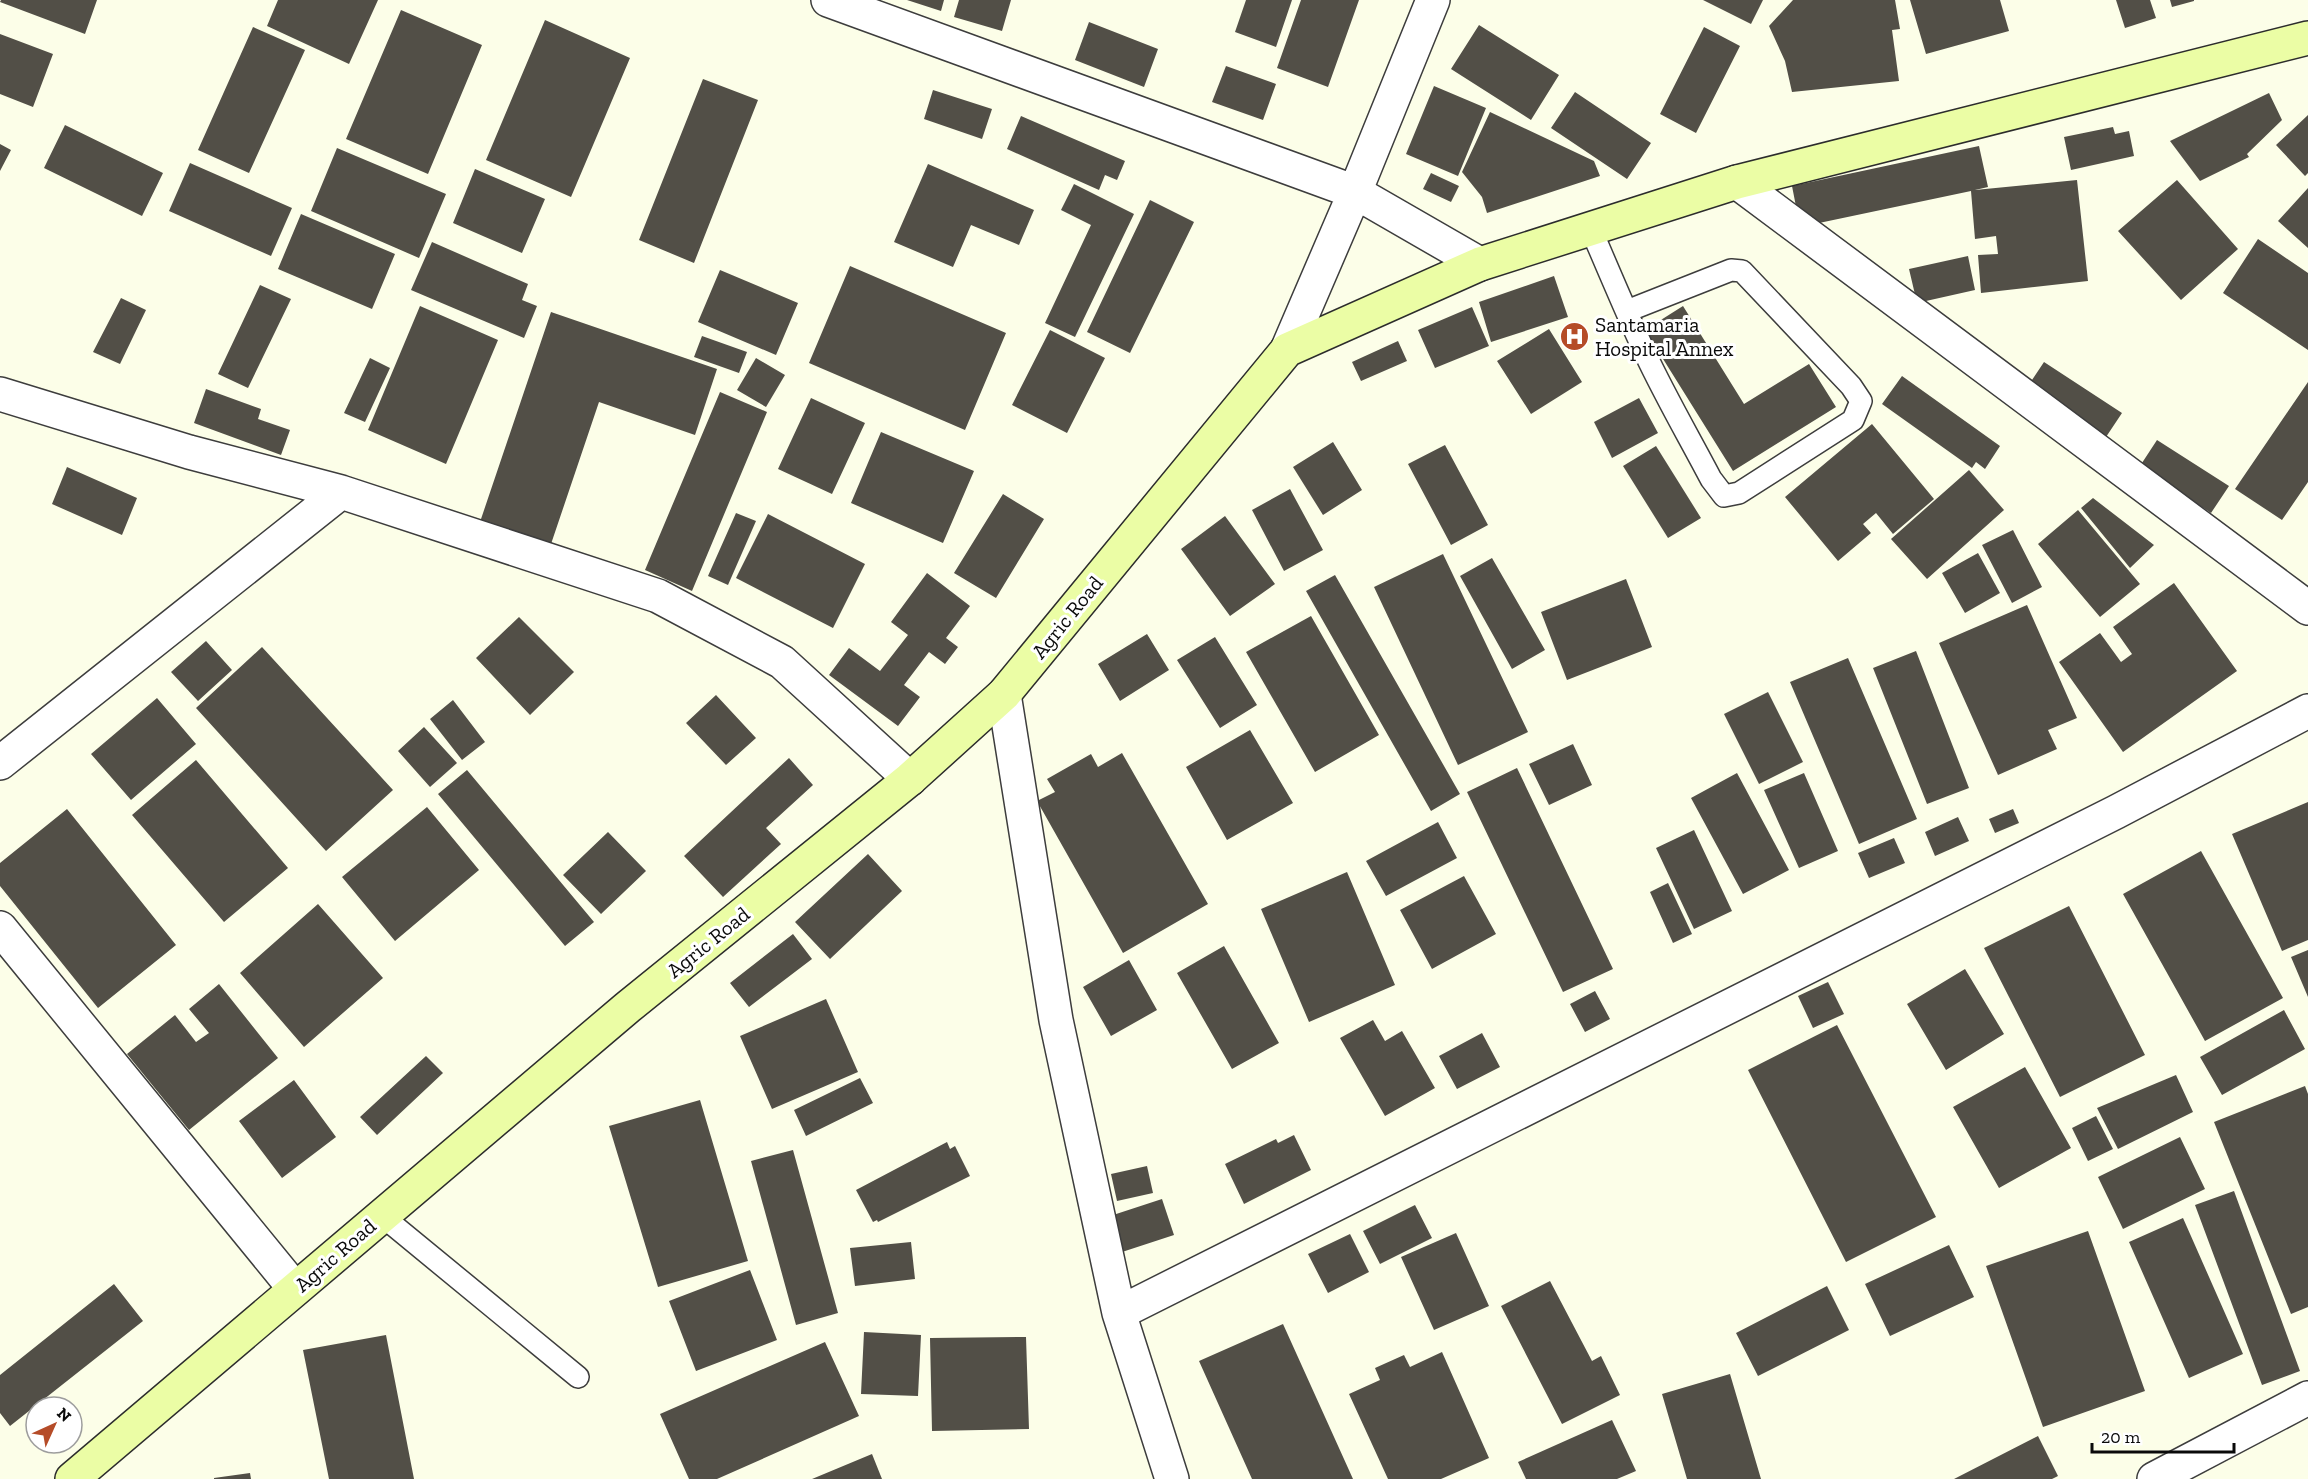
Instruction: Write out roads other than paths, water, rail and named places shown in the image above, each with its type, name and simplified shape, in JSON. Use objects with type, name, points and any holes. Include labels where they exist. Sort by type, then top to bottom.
[{"type":"street","points":[[828,0],[1355,192],[1480,264]]},
{"type":"street","points":[[1287,350],[1355,192],[1433,0]]},
{"type":"street","points":[[1287,350],[1480,264],[1590,227],[1737,182],[2308,38]]},
{"type":"street","points":[[1737,182],[2308,608]]},
{"type":"street","name":"Agric Road","points":[[72,1479],[628,1006],[910,779],[1004,694],[1287,350]]},
{"type":"street","points":[[0,394],[189,452],[341,492],[658,596],[782,662],[910,779]]},
{"type":"street","points":[[0,763],[341,492]]},
{"type":"street","points":[[1004,694],[1056,1020],[1119,1313],[1172,1479]]},
{"type":"street","points":[[1119,1313],[2106,817],[2308,711]]},
{"type":"street","points":[[0,928],[295,1289]]},
{"type":"street","points":[[2154,1479],[2308,1398]]},
{"type":"lane","points":[[1590,227],[1627,311],[1668,396],[1711,479],[1724,496],[1739,493],[1853,420],[1861,401],[1851,386],[1742,271],[1731,270],[1627,311]]},
{"type":"lane","points":[[381,1215],[578,1377]]},
{"type":"place","name":"Santamaria Hospital Annex","points":[[1574,336]]}]
